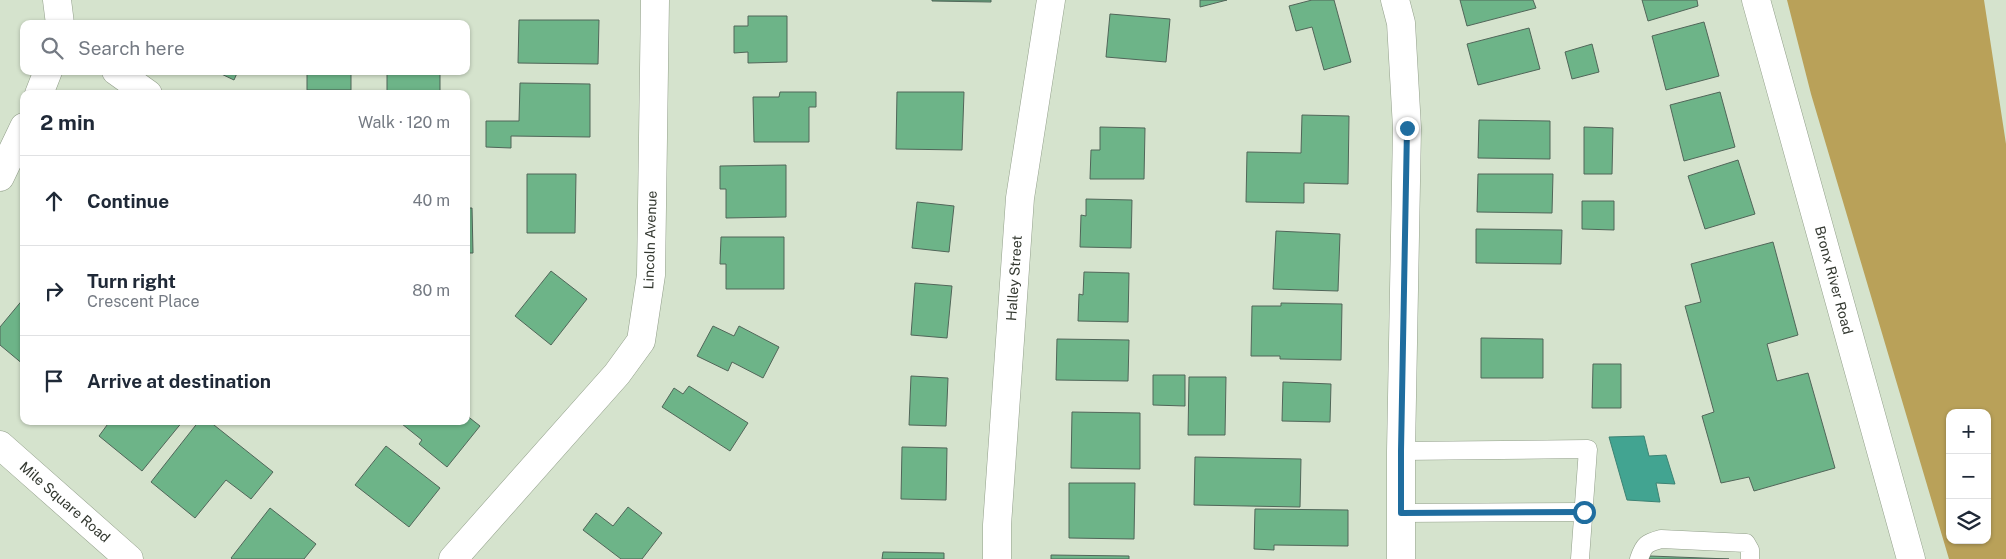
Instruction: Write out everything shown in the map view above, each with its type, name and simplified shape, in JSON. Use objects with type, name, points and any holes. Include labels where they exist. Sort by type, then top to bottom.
[{"type":"street","points":[[57,0],[60,20]]},
{"type":"street","name":"Lincoln Avenue","points":[[453,559],[617,374],[641,341],[651,275],[655,0]]},
{"type":"street","name":"Halley Street","points":[[996,559],[1020,198],[1051,0]]},
{"type":"street","points":[[1395,0],[1401,23],[1407,128],[1401,451],[1402,559]]},
{"type":"street","name":"Bronx River Road","points":[[1756,0],[1911,559]]},
{"type":"street","points":[[41,90],[46,75]]},
{"type":"street","points":[[122,75],[142,90]]},
{"type":"street","points":[[0,177],[20,135]]},
{"type":"street","name":"Mile Square Road","points":[[0,446],[129,559]]},
{"type":"lane","points":[[1401,451],[1588,449],[1580,559]]},
{"type":"lane","points":[[1401,513],[1584,512]]},
{"type":"lane","points":[[1639,559],[1642,550],[1648,543],[1661,539],[1746,542],[1750,550],[1750,559]]},
{"type":"shaded area","points":[[1787,0],[1984,0],[2006,144],[2006,559],[1949,559],[1811,94]]},
{"type":"water","points":[[1644,436],[1649,456],[1666,455],[1675,484],[1656,483],[1660,502],[1627,500],[1609,437]]},
{"type":"building","points":[[991,0],[991,2],[932,1]]},
{"type":"building","points":[[1200,0],[1227,0],[1200,7]]},
{"type":"building","points":[[1312,0],[1334,0],[1351,62],[1324,70],[1312,27],[1296,31],[1289,6]]},
{"type":"building","points":[[1460,0],[1533,0],[1536,8],[1467,26]]},
{"type":"building","points":[[1642,0],[1697,0],[1698,6],[1648,21]]},
{"type":"building","points":[[1110,14],[1170,19],[1166,62],[1106,57]]},
{"type":"building","points":[[748,16],[787,16],[787,62],[748,63],[748,52],[734,53],[734,26],[748,26]]},
{"type":"building","points":[[519,20],[599,20],[598,64],[518,63]]},
{"type":"building","points":[[1704,22],[1719,76],[1666,90],[1652,36]]},
{"type":"building","points":[[1529,28],[1540,69],[1478,85],[1467,44]]},
{"type":"building","points":[[1592,44],[1599,72],[1572,79],[1565,52]]},
{"type":"building","points":[[223,75],[236,75],[234,80]]},
{"type":"building","points":[[307,75],[351,75],[351,90],[307,90]]},
{"type":"building","points":[[387,75],[440,75],[440,90],[387,90]]},
{"type":"building","points":[[520,83],[590,84],[590,137],[511,136],[511,148],[486,147],[486,121],[519,121]]},
{"type":"building","points":[[780,92],[816,92],[816,107],[809,107],[809,142],[754,142],[753,97],[779,97]]},
{"type":"building","points":[[897,92],[964,92],[962,150],[896,149]]},
{"type":"building","points":[[1720,92],[1735,147],[1684,161],[1670,105]]},
{"type":"building","points":[[1302,115],[1349,116],[1348,184],[1304,183],[1304,203],[1246,202],[1247,152],[1301,153]]},
{"type":"building","points":[[1479,120],[1550,121],[1550,159],[1478,158]]},
{"type":"building","points":[[1100,127],[1145,128],[1144,179],[1090,179],[1091,150],[1100,150]]},
{"type":"building","points":[[1584,127],[1613,128],[1612,174],[1584,174]]},
{"type":"building","points":[[1738,160],[1755,214],[1705,229],[1688,176]]},
{"type":"building","points":[[786,165],[786,217],[726,218],[726,189],[720,189],[720,166]]},
{"type":"building","points":[[527,174],[576,174],[575,233],[527,233]]},
{"type":"building","points":[[1478,174],[1553,174],[1552,213],[1477,212]]},
{"type":"building","points":[[1086,199],[1132,200],[1131,248],[1080,247],[1081,215],[1086,216]]},
{"type":"building","points":[[1582,201],[1614,201],[1614,230],[1582,229]]},
{"type":"building","points":[[917,202],[954,206],[949,252],[912,248]]},
{"type":"building","points":[[470,208],[472,208],[473,253],[470,253]]},
{"type":"building","points":[[1476,229],[1562,230],[1561,264],[1476,263]]},
{"type":"building","points":[[1276,231],[1340,234],[1338,291],[1273,289]]},
{"type":"building","points":[[721,237],[784,237],[784,289],[726,289],[726,264],[720,264]]},
{"type":"building","points":[[1773,242],[1798,335],[1767,344],[1777,381],[1808,373],[1835,468],[1754,491],[1749,477],[1721,483],[1702,416],[1714,412],[1685,306],[1701,302],[1691,264]]},
{"type":"building","points":[[551,271],[587,299],[551,345],[515,316]]},
{"type":"building","points":[[1084,272],[1129,273],[1128,322],[1078,321],[1079,294],[1083,295]]},
{"type":"building","points":[[915,283],[952,286],[947,338],[911,335]]},
{"type":"building","points":[[20,303],[20,362],[0,345],[0,327]]},
{"type":"building","points":[[1281,303],[1342,304],[1341,360],[1280,359],[1280,356],[1251,356],[1252,306],[1281,306]]},
{"type":"building","points":[[713,326],[734,336],[739,326],[779,347],[763,378],[732,362],[728,371],[697,356]]},
{"type":"building","points":[[1481,338],[1543,339],[1543,378],[1481,378]]},
{"type":"building","points":[[1057,339],[1129,340],[1128,381],[1056,380]]},
{"type":"building","points":[[1593,364],[1621,364],[1621,408],[1592,408]]},
{"type":"building","points":[[1153,375],[1185,375],[1185,406],[1153,405]]},
{"type":"building","points":[[911,376],[948,378],[946,426],[909,425]]},
{"type":"building","points":[[1189,377],[1226,377],[1225,435],[1188,435]]},
{"type":"building","points":[[1283,382],[1331,384],[1330,422],[1282,421]]},
{"type":"building","points":[[689,386],[748,423],[730,451],[662,407],[674,388],[683,394]]},
{"type":"building","points":[[1072,412],[1140,413],[1140,469],[1071,468]]},
{"type":"building","points":[[470,418],[480,426],[447,467],[419,444],[422,440],[403,425],[470,425]]},
{"type":"building","points":[[107,425],[180,425],[142,471],[99,436]]},
{"type":"building","points":[[196,425],[214,425],[273,472],[251,499],[226,480],[195,518],[151,482]]},
{"type":"building","points":[[386,446],[440,488],[409,527],[355,485]]},
{"type":"building","points":[[902,447],[947,448],[946,500],[901,499]]},
{"type":"building","points":[[1195,457],[1301,459],[1300,507],[1194,505]]},
{"type":"building","points":[[1069,483],[1135,483],[1134,539],[1069,538]]},
{"type":"building","points":[[628,507],[662,533],[642,559],[621,559],[583,530],[596,513],[613,526]]},
{"type":"building","points":[[270,508],[316,544],[304,559],[232,559],[231,558]]},
{"type":"building","points":[[1255,509],[1348,510],[1348,546],[1274,545],[1274,550],[1254,549]]},
{"type":"building","points":[[883,552],[944,553],[944,559],[882,559]]},
{"type":"building","points":[[1051,555],[1129,556],[1129,559],[1051,559]]},
{"type":"building","points":[[1650,556],[1729,559],[1649,559]]},
{"type":"route","points":[[1407,128],[1401,513],[1584,512]]}]
